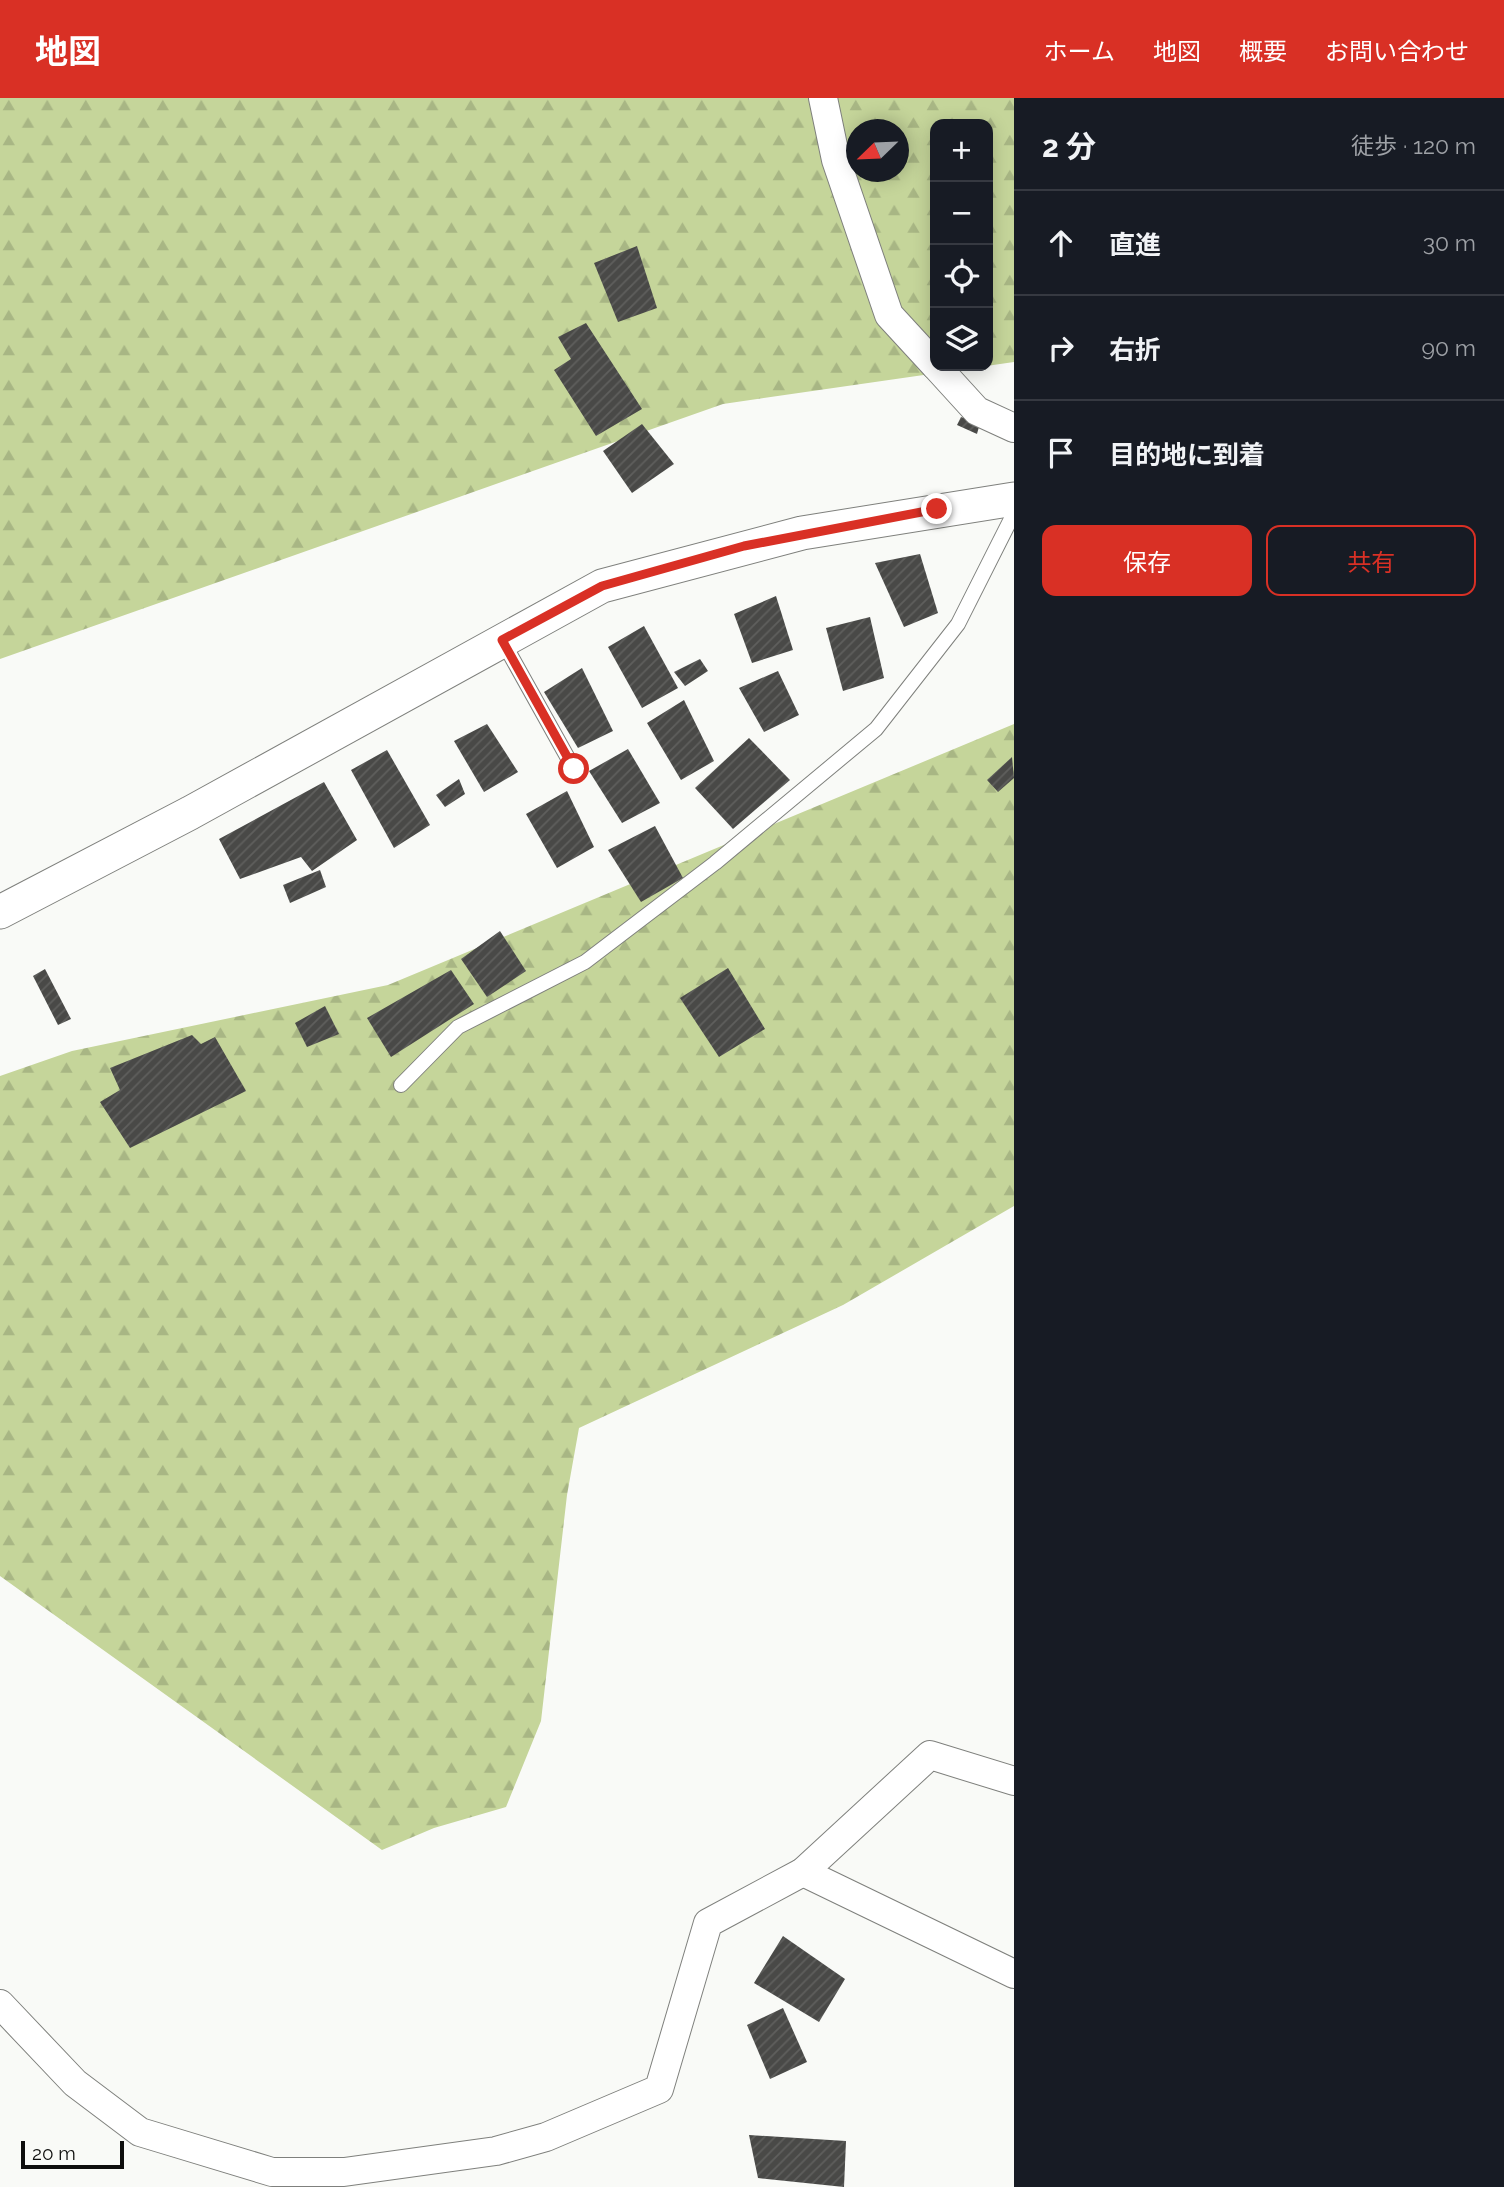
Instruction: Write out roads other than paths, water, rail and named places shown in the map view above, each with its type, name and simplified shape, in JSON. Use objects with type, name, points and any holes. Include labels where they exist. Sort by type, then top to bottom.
[{"type":"street","points":[[823,98],[836,160],[889,315],[930,360]]},
{"type":"street","points":[[940,371],[977,411],[1014,429]]},
{"type":"street","points":[[0,912],[190,813],[602,586],[744,546],[937,509],[1014,499]]},
{"type":"street","points":[[0,2004],[75,2083],[140,2132],[272,2172],[344,2172],[496,2151],[546,2137],[659,2089],[708,1923],[803,1872],[930,1755],[1014,1781]]},
{"type":"street","points":[[803,1872],[1014,1974]]},
{"type":"lane","points":[[401,1085],[458,1027],[584,962],[715,863],[876,729],[958,624],[1014,513]]},
{"type":"lane","points":[[502,640],[574,769]]}]
